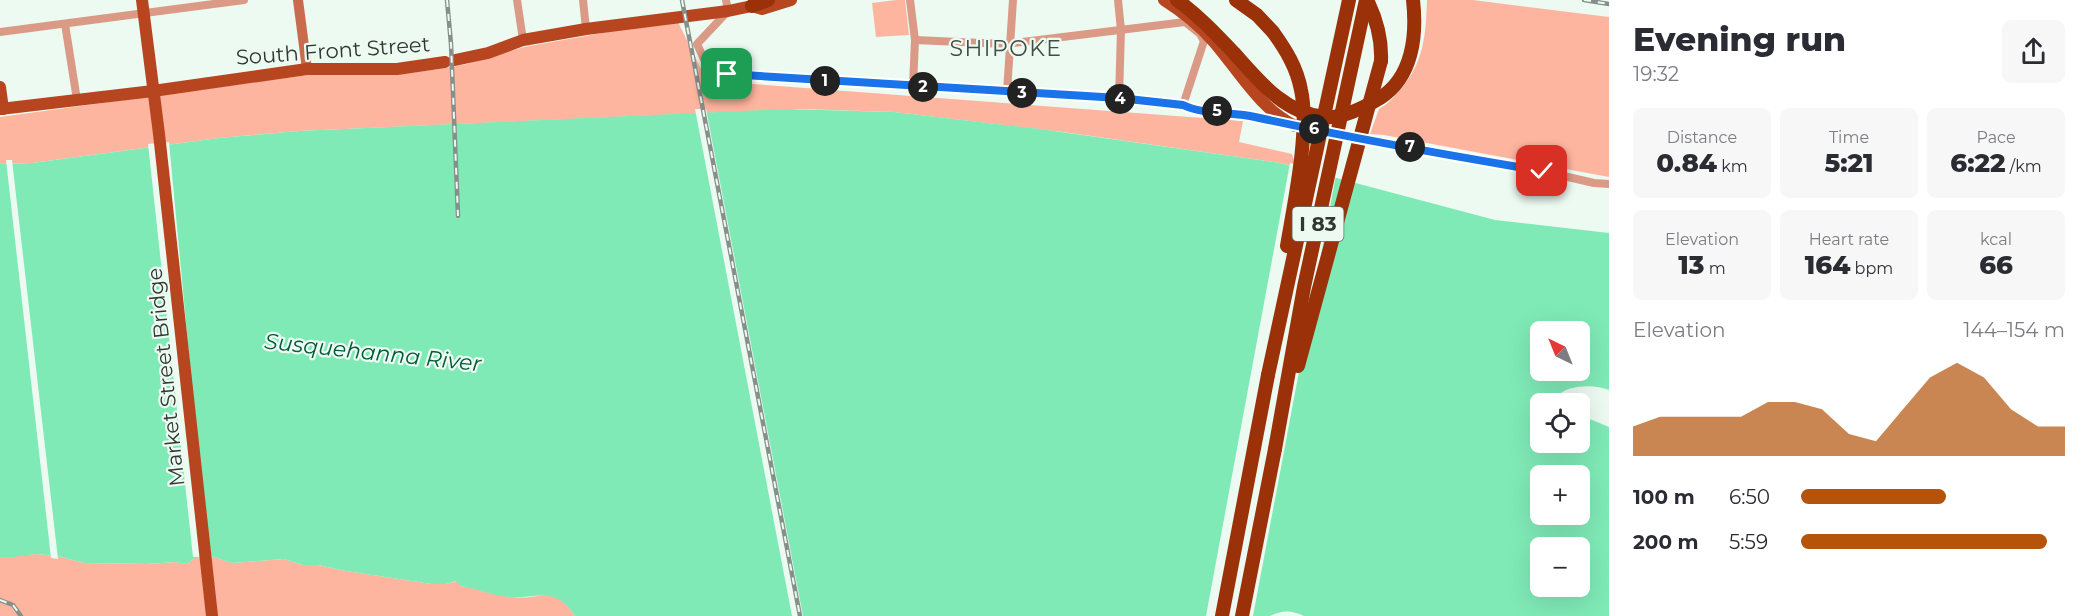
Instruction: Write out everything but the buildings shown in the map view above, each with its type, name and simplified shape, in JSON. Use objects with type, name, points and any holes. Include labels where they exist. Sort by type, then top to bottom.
[{"type":"highway","points":[[745,3],[768,0]]},
{"type":"highway","points":[[1177,0],[1210,28],[1276,97],[1309,114],[1326,118],[1364,107],[1383,96],[1397,81],[1408,64],[1414,43],[1413,4]]},
{"type":"highway","points":[[1236,0],[1257,15],[1285,48],[1302,91],[1304,120],[1300,162],[1268,375]]},
{"type":"highway","name":"I 83","points":[[1222,616],[1268,375],[1349,0]]},
{"type":"highway","points":[[1275,449],[1382,61],[1379,30],[1366,0]]},
{"type":"highway","name":"I 83","points":[[1242,616],[1304,287],[1366,0]]},
{"type":"main road","name":"Market Street Bridge","points":[[142,0],[212,612]]},
{"type":"main road","points":[[297,0],[307,69]]},
{"type":"main road","name":"South Front Street","points":[[1,109],[153,91],[307,69],[397,69],[488,53],[523,40],[745,3],[762,9],[790,0]]},
{"type":"main road","points":[[1164,0],[1182,12],[1209,36],[1274,113],[1295,126]]},
{"type":"main road","points":[[0,87],[1,109]]},
{"type":"street","points":[[0,32],[244,0]]},
{"type":"street","points":[[517,0],[523,40]]},
{"type":"street","points":[[583,0],[586,29]]},
{"type":"street","points":[[910,0],[915,40],[913,86]]},
{"type":"street","points":[[1007,92],[1013,0]]},
{"type":"street","points":[[1118,0],[1121,30],[1119,98]]},
{"type":"street","points":[[727,6],[697,44],[709,70],[757,76],[1119,98],[1183,105],[1193,109],[1236,113],[1594,183],[1609,184]]},
{"type":"street","points":[[915,40],[1005,44],[1185,22],[1200,34],[1204,41],[1183,105]]},
{"type":"street","points":[[65,24],[76,100]]},
{"type":"shaded area","points":[[905,0],[909,35],[876,37],[872,3]]},
{"type":"shaded area","points":[[1427,0],[1473,0],[1609,17],[1609,177],[1370,134],[1379,109],[1388,103],[1408,80],[1419,59],[1426,25]]},
{"type":"shaded area","points":[[678,22],[705,77],[726,82],[1243,121],[1239,142],[1292,154],[1296,167],[1063,132],[894,112],[798,109],[299,131],[219,138],[32,163],[0,164],[0,117],[308,75],[393,75],[440,69],[467,64],[524,47]]},
{"type":"shaded area","points":[[36,554],[57,556],[85,563],[175,562],[187,564],[195,558],[211,556],[232,563],[284,559],[303,565],[318,565],[432,584],[457,581],[461,586],[512,597],[553,596],[560,599],[575,616],[0,616],[0,557]]},
{"type":"water","name":"Susquehanna River","points":[[786,109],[894,112],[1040,129],[1280,163],[1495,220],[1609,233],[1609,390],[1589,386],[1574,387],[1561,393],[1530,393],[1530,453],[1590,453],[1590,419],[1609,427],[1609,616],[1304,616],[1287,612],[1270,616],[575,616],[559,599],[550,596],[502,596],[461,586],[456,581],[432,584],[318,565],[303,565],[284,559],[232,563],[211,556],[195,558],[187,564],[175,562],[147,564],[85,563],[57,556],[36,554],[0,557],[0,164],[32,163],[219,138],[299,131]]},
{"type":"pier","points":[[695,109],[706,109],[803,616],[792,616]]},
{"type":"pier","points":[[169,142],[193,397],[211,556],[193,557],[148,144]]},
{"type":"pier","points":[[6,160],[12,160],[58,559],[51,558]]},
{"type":"pier","points":[[1290,163],[1336,175],[1253,616],[1206,616]]},
{"type":"railway","points":[[447,0],[458,216]]},
{"type":"railway","points":[[682,0],[800,616]]},
{"type":"railway","points":[[1584,0],[1609,4]]},
{"type":"railway","points":[[0,600],[13,605],[21,616]]},
{"type":"district","name":"SHIPOKE","points":[[1006,48]]},
{"type":"route","points":[[727,74],[1119,98],[1183,105],[1193,109],[1236,113],[1456,157],[1542,171]]}]
